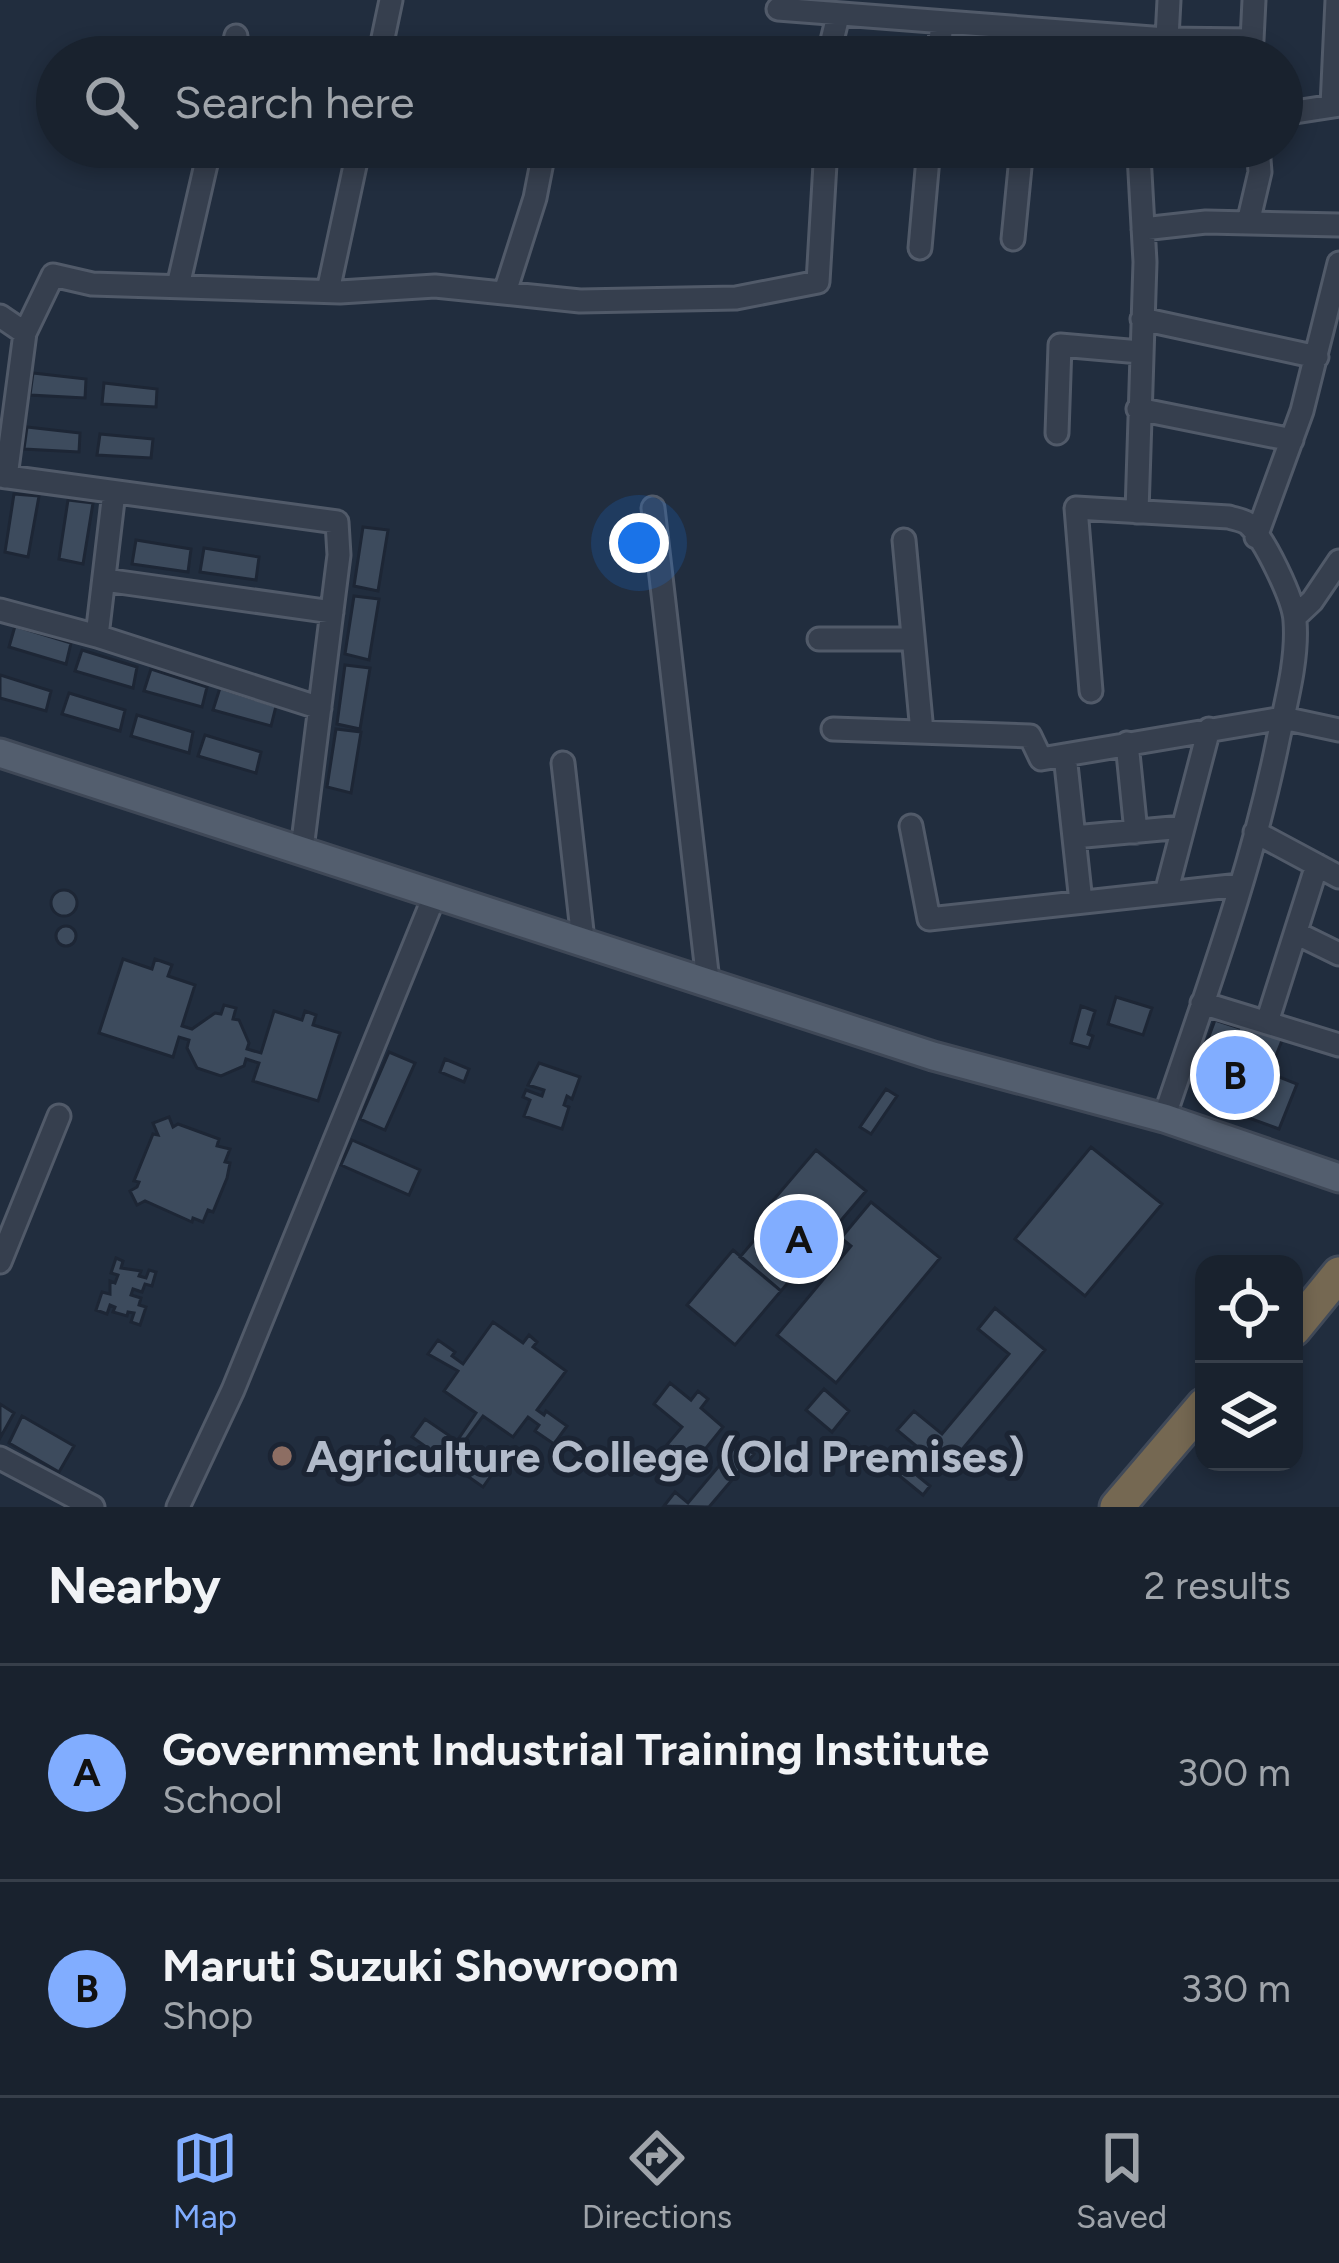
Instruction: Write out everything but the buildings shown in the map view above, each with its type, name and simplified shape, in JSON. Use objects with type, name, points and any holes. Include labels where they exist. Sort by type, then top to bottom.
[{"type":"highway","points":[[1303,1287],[1339,1245]]},
{"type":"highway","points":[[1303,1318],[1339,1274]]},
{"type":"highway","points":[[1117,1507],[1195,1416]]},
{"type":"highway","points":[[1146,1507],[1195,1448]]},
{"type":"main road","points":[[0,753],[933,1056],[1164,1118],[1339,1178]]},
{"type":"street","points":[[383,36],[391,0]]},
{"type":"street","points":[[1167,36],[1169,0]]},
{"type":"street","points":[[1252,36],[1254,0]]},
{"type":"street","points":[[1303,111],[1335,106],[1337,0]]},
{"type":"street","points":[[778,9],[838,16],[893,10],[942,23],[1079,36]]},
{"type":"street","points":[[833,36],[838,16]]},
{"type":"street","points":[[940,36],[942,23]]},
{"type":"street","points":[[1034,36],[1035,30]]},
{"type":"street","points":[[178,286],[205,168]]},
{"type":"street","points":[[328,291],[354,168]]},
{"type":"street","points":[[505,292],[541,168]]},
{"type":"street","points":[[302,849],[339,555],[337,522],[3,476],[26,333],[53,275],[92,284],[328,291],[435,286],[580,301],[736,298],[818,282],[825,168]]},
{"type":"street","points":[[920,248],[927,168]]},
{"type":"street","points":[[1013,239],[1020,168]]},
{"type":"street","points":[[1137,512],[1143,229],[1140,168]]},
{"type":"street","points":[[1248,223],[1260,168]]},
{"type":"street","points":[[1143,229],[1248,223],[1339,225]]},
{"type":"street","points":[[1256,537],[1292,440],[1339,263]]},
{"type":"street","points":[[0,316],[26,333]]},
{"type":"street","points":[[1142,319],[1317,357]]},
{"type":"street","points":[[1057,433],[1060,345],[1140,352]]},
{"type":"street","points":[[1138,409],[1292,440]]},
{"type":"street","points":[[97,636],[114,492]]},
{"type":"street","points":[[653,508],[708,981]]},
{"type":"street","points":[[1091,691],[1076,508],[1247,523],[1292,603],[1283,718],[1240,885],[1164,1118]]},
{"type":"street","points":[[904,540],[922,732]]},
{"type":"street","points":[[1294,617],[1332,588],[1339,560]]},
{"type":"street","points":[[105,580],[332,612]]},
{"type":"street","points":[[0,610],[320,708]]},
{"type":"street","points":[[819,639],[913,639]]},
{"type":"street","points":[[832,729],[1030,736],[1042,759],[1283,718],[1339,730]]},
{"type":"street","points":[[1166,893],[1209,729]]},
{"type":"street","points":[[1127,743],[1136,832]]},
{"type":"street","points":[[1065,754],[1081,902]]},
{"type":"street","points":[[563,764],[583,940]]},
{"type":"street","points":[[911,826],[929,919],[1240,885]]},
{"type":"street","points":[[1074,837],[1183,827]]},
{"type":"street","points":[[1255,832],[1339,877]]},
{"type":"street","points":[[1268,1022],[1317,865]]},
{"type":"street","points":[[178,1507],[233,1390],[436,892]]},
{"type":"street","points":[[1296,933],[1339,954]]},
{"type":"street","points":[[1202,1003],[1339,1046]]},
{"type":"street","points":[[0,1262],[59,1116]]},
{"type":"street","points":[[0,1458],[93,1507]]},
{"type":"place","name":"Maruti Suzuki Showroom","points":[[1235,1075]]},
{"type":"place","name":"Government Industrial Training Institute","points":[[799,1239]]},
{"type":"place","name":"Agriculture College (Old Premises)","points":[[282,1456]]}]
